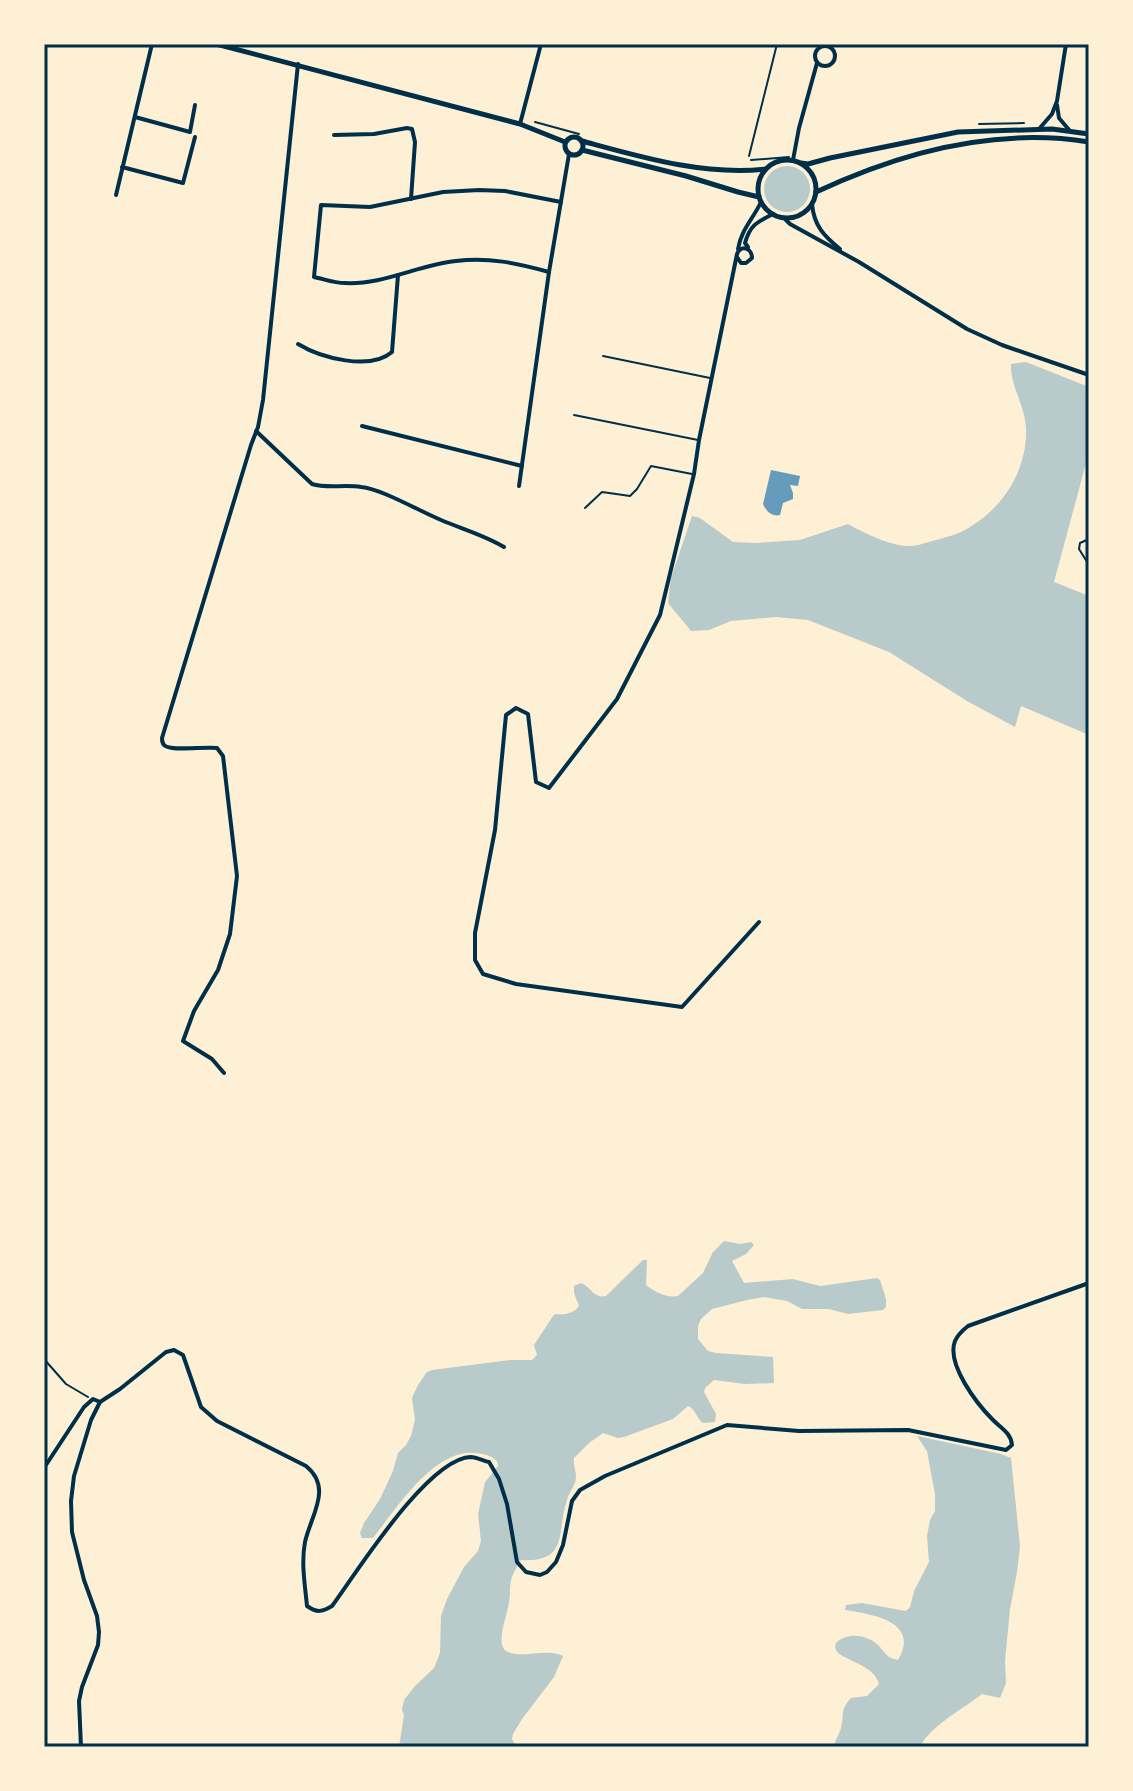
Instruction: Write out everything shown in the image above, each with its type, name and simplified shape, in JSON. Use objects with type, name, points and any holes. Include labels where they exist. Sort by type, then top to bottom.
[{"type":"main road","points":[[216,44],[520,124],[565,142]]},
{"type":"main road","points":[[582,141],[582,150],[578,155],[569,154],[564,147],[572,136],[688,166],[734,171],[766,169],[780,161],[808,164],[958,132],[1039,129],[1089,134]]},
{"type":"main road","points":[[816,192],[911,154],[968,142],[1002,137],[1048,137],[1089,142]]},
{"type":"main road","points":[[582,150],[760,199],[773,214],[784,218],[800,215],[812,204],[816,192],[813,175],[801,163]]},
{"type":"main road","points":[[760,199],[759,182],[766,169]]},
{"type":"street","points":[[116,195],[152,44]]},
{"type":"street","points":[[520,124],[541,44]]},
{"type":"street","points":[[1039,129],[1052,114],[1057,101],[1066,44]]},
{"type":"street","points":[[827,45],[834,52],[834,61],[826,67],[817,63],[814,57],[821,46],[827,45]]},
{"type":"street","points":[[793,160],[817,63]]},
{"type":"street","points":[[224,1073],[212,1059],[183,1041],[194,1011],[218,970],[230,934],[237,876],[223,756],[217,748],[166,747],[162,738],[263,400],[298,64]]},
{"type":"street","points":[[1057,101],[1059,118],[1070,131]]},
{"type":"street","points":[[135,117],[190,132],[195,105]]},
{"type":"street","points":[[334,135],[412,129],[415,142],[411,199]]},
{"type":"street","points":[[122,167],[183,183],[195,137]]},
{"type":"street","points":[[519,486],[569,154]]},
{"type":"street","points":[[549,272],[505,261],[477,259],[452,261],[366,282],[343,283],[314,277],[321,205],[370,207],[443,192],[479,190],[505,191],[561,202]]},
{"type":"street","points":[[759,922],[682,1007],[516,984],[483,974],[475,960],[475,933],[495,830],[506,715],[516,708],[528,714],[536,782],[549,788],[617,699],[660,615],[694,474],[743,230],[756,212],[760,199]]},
{"type":"street","points":[[812,204],[815,222],[824,236],[845,254]]},
{"type":"street","points":[[732,279],[752,258],[745,243],[749,230],[773,214]]},
{"type":"street","points":[[784,218],[967,329],[1002,345],[1089,375]]},
{"type":"street","points":[[737,255],[741,249],[748,249]]},
{"type":"street","points":[[737,255],[739,261],[744,263]]},
{"type":"street","points":[[298,344],[349,362],[386,357],[392,352],[398,275]]},
{"type":"street","points":[[362,426],[522,466]]},
{"type":"street","points":[[256,431],[312,484],[361,487],[375,491],[504,547]]},
{"type":"street","points":[[81,1747],[79,1701],[98,1645],[99,1632],[97,1616],[75,1549],[71,1517],[74,1476],[91,1420],[100,1402],[166,1352],[174,1350],[183,1355],[201,1407],[217,1421],[306,1466],[318,1479],[319,1497],[305,1544],[304,1574],[307,1606],[323,1611],[332,1606],[378,1541],[425,1483],[447,1465],[471,1457],[489,1462],[499,1479],[510,1517],[517,1562],[526,1572],[540,1575],[556,1562],[563,1545],[572,1501],[580,1490],[605,1476],[727,1425],[799,1431],[908,1430],[1006,1450],[1012,1445],[1011,1437],[990,1418],[968,1389],[958,1369],[953,1350],[956,1340],[968,1326],[1089,1283]]},
{"type":"street","points":[[44,1468],[84,1407],[93,1399],[100,1402]]},
{"type":"lane","points":[[749,156],[777,44]]},
{"type":"lane","points":[[603,356],[711,378]]},
{"type":"lane","points":[[574,415],[699,440]]},
{"type":"lane","points":[[585,508],[602,492],[630,496],[651,466],[694,474]]},
{"type":"lane","points":[[1089,539],[1080,543],[1079,549],[1089,565]]},
{"type":"path","points":[[44,1359],[66,1384],[93,1399]]},
{"type":"shaded area","points":[[787,166],[803,173],[810,189],[803,205],[787,212],[771,205],[764,189],[771,173]]},
{"type":"shaded area","points":[[1026,362],[1089,387],[1089,452],[1054,582],[1089,596],[1089,735],[1021,706],[1015,727],[889,652],[808,620],[776,617],[731,621],[709,630],[691,631],[668,603],[671,578],[692,516],[700,518],[733,542],[800,540],[848,524],[903,546],[950,536],[982,519],[1011,486],[1022,459],[1025,421],[1011,364]]},
{"type":"shaded area","points":[[724,1241],[740,1244],[751,1242],[754,1245],[746,1254],[732,1261],[744,1283],[793,1279],[820,1286],[877,1278],[886,1307],[883,1310],[848,1314],[829,1309],[802,1309],[787,1301],[764,1297],[712,1309],[698,1326],[698,1339],[708,1351],[773,1357],[774,1383],[745,1384],[714,1380],[704,1392],[716,1414],[715,1422],[703,1423],[688,1406],[673,1419],[624,1437],[603,1433],[574,1458],[576,1480],[567,1500],[554,1551],[537,1560],[521,1560],[511,1580],[502,1635],[503,1647],[512,1653],[563,1656],[554,1677],[513,1734],[516,1747],[399,1747],[404,1700],[434,1668],[440,1653],[441,1616],[464,1567],[478,1551],[481,1541],[478,1514],[485,1482],[498,1466],[491,1457],[478,1453],[459,1454],[445,1461],[417,1483],[373,1538],[362,1538],[360,1533],[364,1523],[380,1499],[398,1453],[411,1436],[415,1420],[412,1398],[418,1385],[432,1370],[532,1360],[537,1355],[534,1345],[553,1316],[566,1314],[579,1306],[574,1286],[581,1283],[595,1294],[606,1296],[643,1260],[647,1260],[646,1285],[661,1294],[678,1296],[703,1273],[713,1252]]},
{"type":"shaded area","points":[[917,1436],[1011,1458],[1020,1546],[1010,1609],[1006,1683],[1000,1698],[982,1694],[939,1725],[920,1747],[886,1744],[881,1747],[834,1747],[847,1702],[851,1698],[867,1696],[879,1684],[868,1669],[838,1653],[836,1643],[846,1637],[862,1637],[873,1641],[898,1660],[903,1647],[903,1636],[890,1622],[845,1610],[846,1605],[862,1603],[906,1611],[929,1562],[927,1536],[935,1511],[935,1494],[927,1451]]},
{"type":"water","points":[[771,470],[800,476],[798,486],[790,485],[793,499],[783,503],[780,515],[770,513],[763,504]]}]
